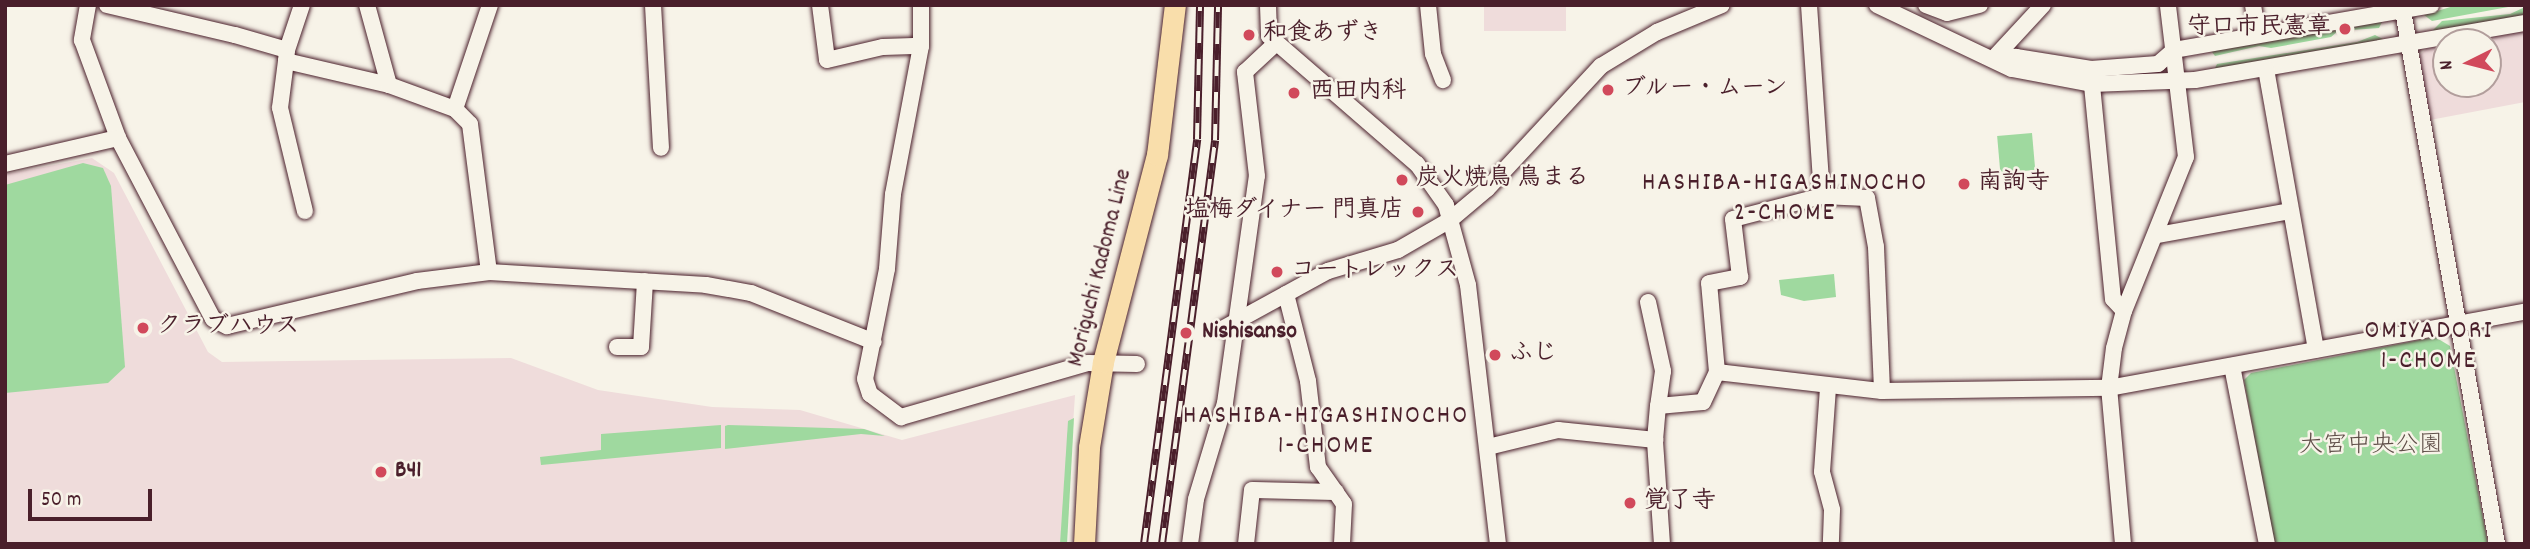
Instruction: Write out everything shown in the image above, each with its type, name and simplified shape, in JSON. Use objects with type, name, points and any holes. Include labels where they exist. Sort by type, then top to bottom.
[{"type":"main road","name":"Moriguchi Kadoma Line","points":[[1084,544],[1088,447],[1103,362],[1157,155],[1175,5]]},
{"type":"street","points":[[88,5],[82,40],[118,138],[213,319],[227,326],[417,281],[489,272],[645,281],[751,293],[874,342]]},
{"type":"street","points":[[107,5],[388,85],[455,109],[470,124],[489,272]]},
{"type":"street","points":[[302,5],[287,56],[280,108],[305,211]]},
{"type":"street","points":[[367,5],[388,85]]},
{"type":"street","points":[[455,109],[490,5]]},
{"type":"street","points":[[653,5],[661,148]]},
{"type":"street","points":[[820,5],[827,60],[883,47],[921,46]]},
{"type":"street","points":[[921,5],[921,46],[893,194],[887,269],[865,379],[870,394],[901,418],[1103,362],[1137,364]]},
{"type":"street","points":[[1268,5],[1269,36],[1417,163],[1446,205],[1468,285],[1498,544]]},
{"type":"street","points":[[1428,5],[1433,54],[1443,80]]},
{"type":"street","points":[[1229,324],[1328,271],[1398,250],[1450,220],[1487,189],[1601,66],[1657,32],[1722,5]]},
{"type":"street","points":[[1808,5],[1822,196]]},
{"type":"street","points":[[1877,5],[2042,78],[2178,80],[2266,69],[2525,23]]},
{"type":"street","points":[[1926,5],[1947,13],[1980,5]]},
{"type":"street","points":[[1994,58],[2043,5]]},
{"type":"street","points":[[2123,544],[2109,388],[2124,312],[2158,235],[2186,157],[2168,5]]},
{"type":"street","points":[[2253,5],[2258,35]]},
{"type":"street","points":[[2092,77],[2158,64],[2174,50],[2431,5]]},
{"type":"street","points":[[2402,8],[2497,544]]},
{"type":"street","points":[[1190,544],[1199,487],[1225,403],[1229,324],[1257,176],[1245,72],[1276,43]]},
{"type":"street","points":[[2266,69],[2316,350]]},
{"type":"street","points":[[2092,77],[2113,299],[2124,312]]},
{"type":"street","points":[[5,164],[118,138]]},
{"type":"street","points":[[1658,406],[1703,402],[1717,372],[1709,283],[1740,276],[1733,219],[1822,196],[1867,198],[1876,247],[1882,391]]},
{"type":"street","points":[[2158,235],[2290,211]]},
{"type":"street","points":[[617,347],[641,347],[645,281]]},
{"type":"street","points":[[1286,294],[1308,381],[1318,467],[1344,504],[1342,544]]},
{"type":"street","points":[[1648,302],[1663,370],[1655,440],[1662,544]]},
{"type":"street","points":[[1717,372],[1828,388],[1882,391],[2109,388],[2525,312]]},
{"type":"street","points":[[2232,366],[2267,544]]},
{"type":"street","points":[[1828,388],[1822,472],[1832,510],[1831,544]]},
{"type":"street","points":[[1488,447],[1558,430],[1655,440]]},
{"type":"street","points":[[1246,544],[1252,490],[1336,492]]},
{"type":"shaded area","points":[[1484,5],[1566,5],[1566,31],[1484,31]]},
{"type":"shaded area","points":[[2525,31],[2525,102],[2430,120],[2418,57],[2426,49],[2432,48],[2432,98],[2502,98],[2502,35]]},
{"type":"shaded area","points":[[92,158],[114,173],[208,352],[222,362],[511,358],[598,390],[712,407],[800,410],[902,440],[1075,395],[1065,544],[5,544],[5,174]]},
{"type":"green space","points":[[2457,5],[2519,5],[2432,21],[2424,15]]},
{"type":"green space","points":[[2525,7],[2525,16],[2461,28],[2435,28],[2442,21],[2510,14]]},
{"type":"green space","points":[[2384,18],[2379,28],[2338,31],[2331,37],[2271,48],[2259,46],[2215,56],[2209,48]]},
{"type":"green space","points":[[2375,35],[2385,40],[2214,70],[2217,64],[2357,42]]},
{"type":"green space","points":[[2032,133],[2035,170],[2000,173],[1997,136]]},
{"type":"green space","points":[[83,163],[103,168],[111,186],[125,367],[108,383],[5,393],[5,185]]},
{"type":"green space","points":[[1834,274],[1836,297],[1804,301],[1781,295],[1779,280]]},
{"type":"green space","name":"大宮中央公園","points":[[2435,337],[2450,346],[2488,544],[2274,544],[2244,380],[2251,373]]},
{"type":"green space","points":[[1074,418],[1067,544],[1060,544],[1068,421]]},
{"type":"green space","points":[[721,425],[721,448],[541,465],[540,457],[601,450],[601,434]]},
{"type":"green space","points":[[725,426],[864,429],[885,436],[861,434],[725,449]]},
{"type":"railway","points":[[1144,544],[1197,139],[1200,5]]},
{"type":"railway","points":[[1162,544],[1215,140],[1218,5]]},
{"type":"place","name":"守口市民憲章","points":[[2345,29]]},
{"type":"place","name":"和食あずき","points":[[1249,35]]},
{"type":"place","name":"ブルー・ムーン","points":[[1608,90]]},
{"type":"place","name":"西田内科","points":[[1294,93]]},
{"type":"place","name":"炭火焼鳥 鳥まる","points":[[1402,180]]},
{"type":"place","name":"南詢寺","points":[[1964,184]]},
{"type":"place","name":"塩梅ダイナー 門真店","points":[[1418,212]]},
{"type":"place","name":"コートレックス","points":[[1277,272]]},
{"type":"place","name":"クラブハウス","points":[[143,328]]},
{"type":"place","name":"Nishisanso","points":[[1186,333]]},
{"type":"place","name":"ふじ","points":[[1495,355]]},
{"type":"place","name":"B41","points":[[381,472]]},
{"type":"place","name":"覚了寺","points":[[1630,503]]},
{"type":"district","name":"HASHIBA-HIGASHINOCHO 2-CHOME","points":[[1785,199]]},
{"type":"district","name":"OMIYADORI 1-CHOME","points":[[2429,347]]},
{"type":"district","name":"HASHIBA-HIGASHINOCHO 1-CHOME","points":[[1326,432]]}]
